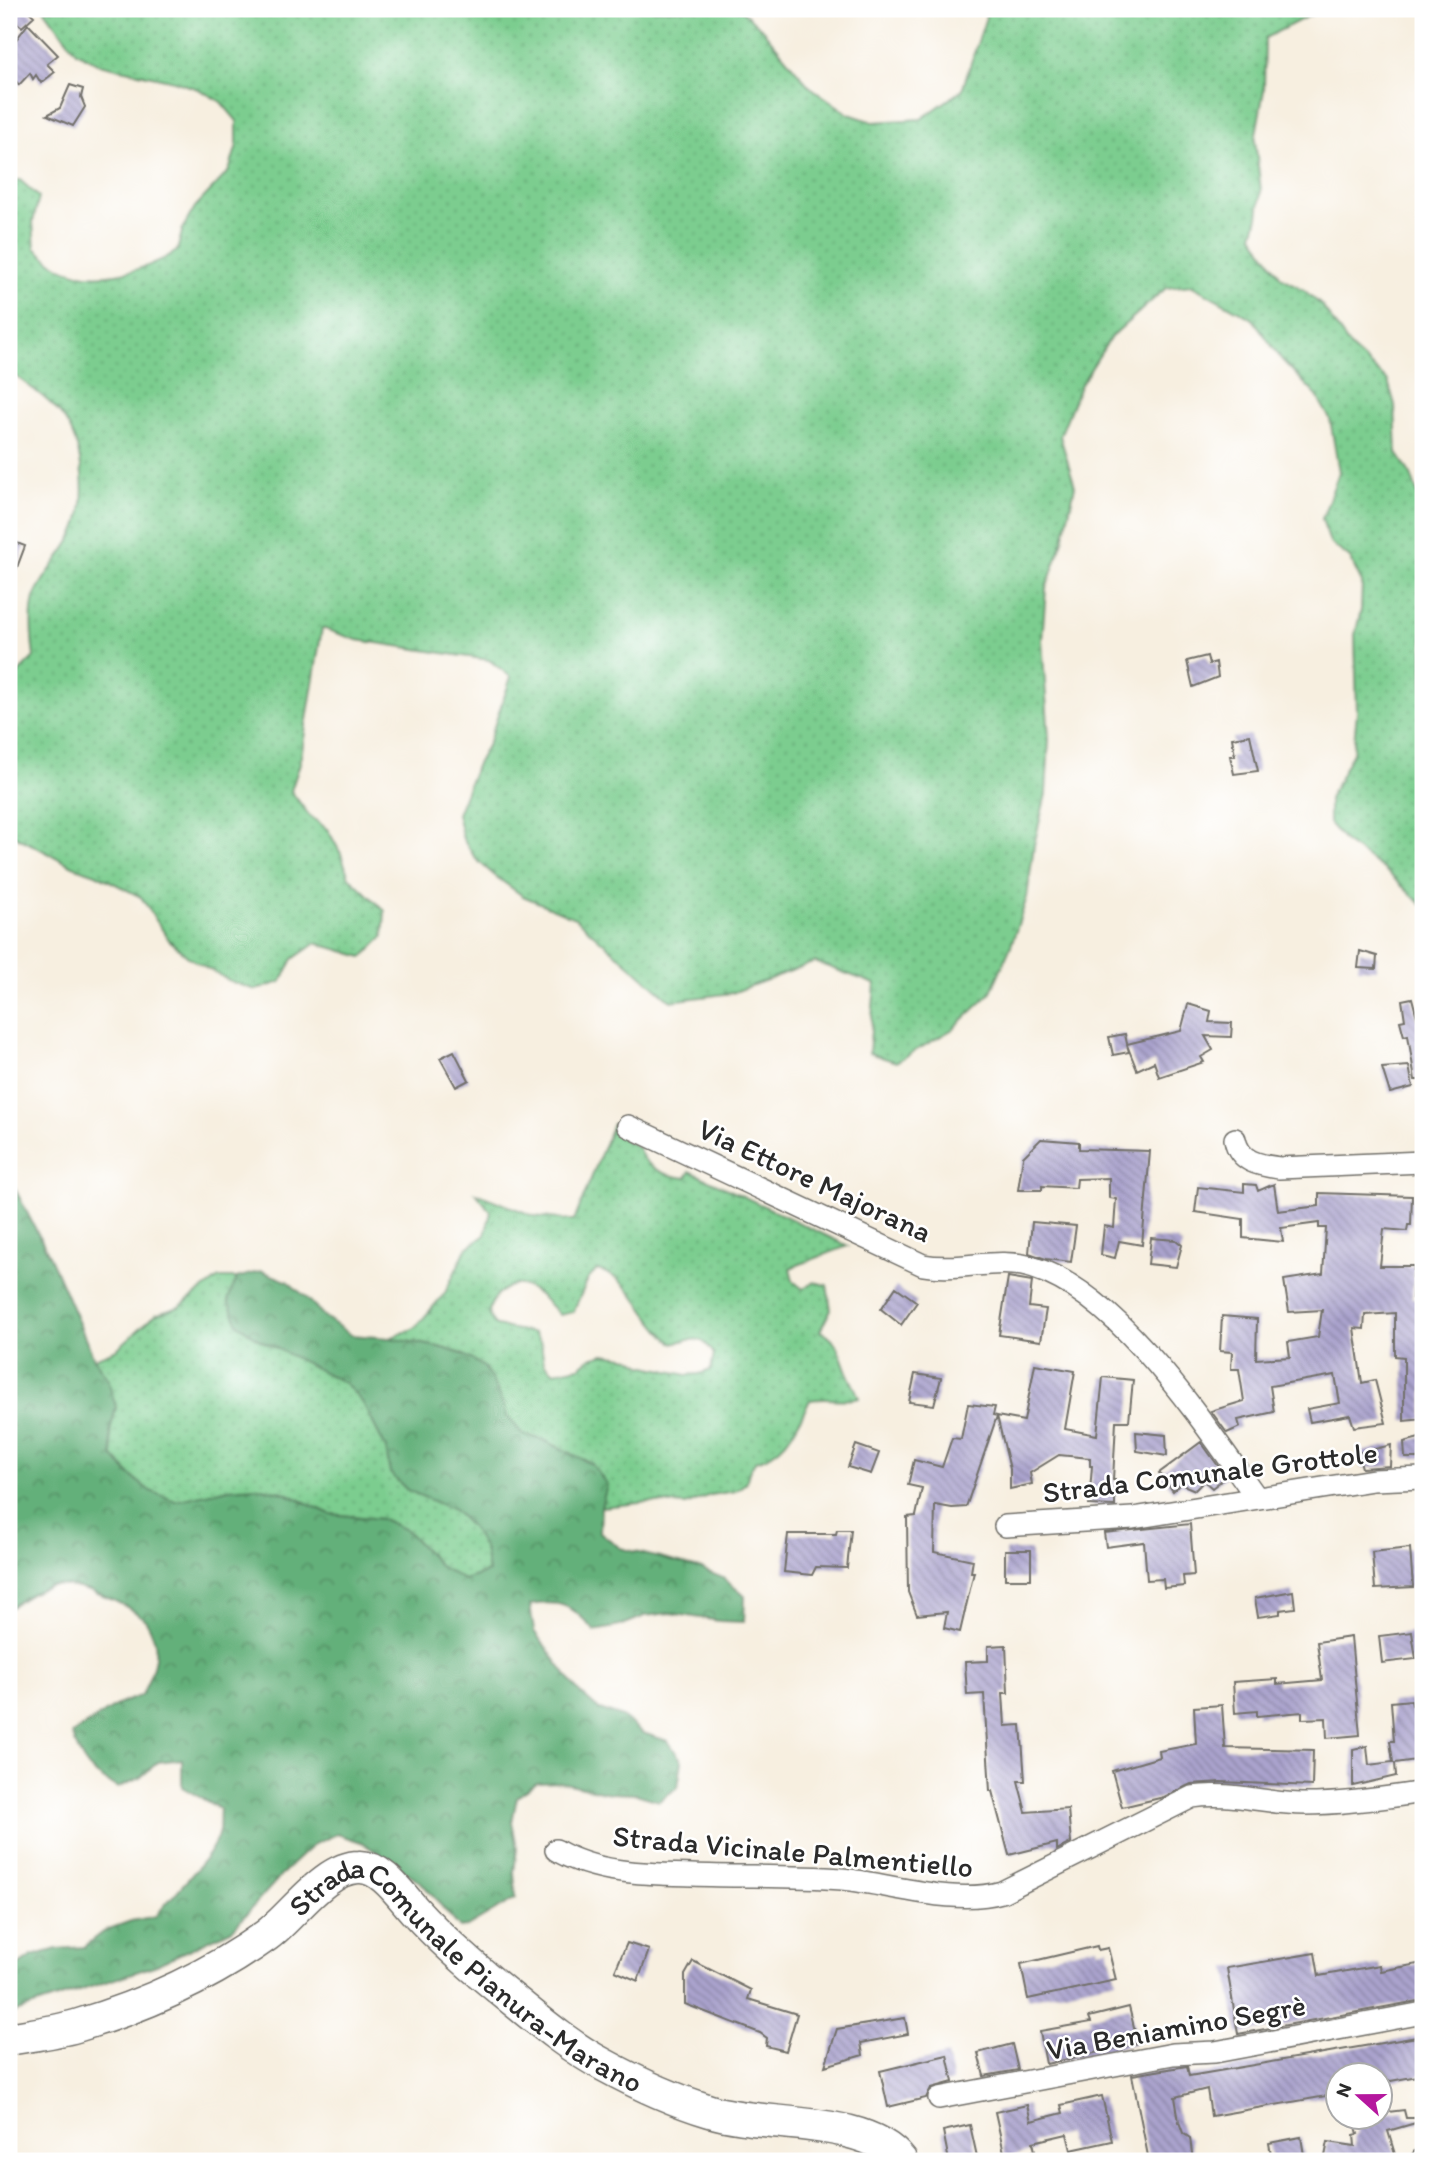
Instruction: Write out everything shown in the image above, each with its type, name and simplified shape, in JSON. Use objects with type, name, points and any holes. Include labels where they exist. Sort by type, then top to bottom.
[{"type":"street","name":"Via Ettore Majorana","points":[[628,1126],[923,1265],[953,1268],[985,1263],[1011,1263],[1052,1275],[1097,1304],[1121,1324],[1179,1391],[1257,1498]]},
{"type":"street","points":[[1235,1139],[1236,1149],[1245,1159],[1279,1168],[1423,1162]]},
{"type":"street","name":"Strada Comunale Grottole","points":[[1005,1526],[1133,1518],[1373,1480],[1423,1478]]},
{"type":"street","name":"Strada Vicinale Palmentiello","points":[[556,1850],[573,1859],[631,1873],[842,1879],[960,1896],[986,1896],[1002,1892],[1192,1797],[1223,1795],[1304,1804],[1423,1792]]},
{"type":"street","name":"Strada Comunale Pianura-Marano","points":[[9,2039],[75,2026],[152,1999],[212,1971],[269,1934],[323,1882],[343,1870],[360,1866],[380,1873],[432,1930],[495,1986],[560,2038],[604,2065],[712,2112],[856,2133],[887,2147],[901,2161]]},
{"type":"street","name":"Via Beniamino Segrè","points":[[939,2098],[1174,2054],[1215,2052],[1423,2013]]},
{"type":"green space","points":[[44,9],[740,9],[762,29],[809,86],[849,114],[873,122],[921,119],[962,90],[986,17],[984,9],[1347,9],[1312,14],[1265,38],[1264,90],[1255,140],[1261,191],[1253,235],[1281,277],[1304,290],[1322,306],[1351,348],[1388,381],[1395,405],[1397,453],[1411,475],[1423,510],[1423,906],[1385,870],[1345,842],[1329,823],[1329,799],[1353,752],[1357,712],[1355,635],[1361,610],[1362,583],[1350,558],[1330,543],[1322,519],[1339,472],[1330,419],[1317,396],[1282,360],[1253,319],[1191,285],[1166,288],[1111,337],[1080,386],[1060,436],[1075,486],[1063,540],[1046,589],[1042,640],[1049,739],[1046,794],[1034,845],[1027,897],[1011,946],[990,994],[953,1029],[896,1062],[869,1053],[875,984],[815,962],[732,993],[671,1001],[575,918],[523,896],[495,876],[476,859],[463,839],[457,814],[488,744],[511,677],[489,660],[357,640],[322,628],[300,763],[291,791],[309,815],[328,830],[349,877],[385,911],[383,937],[363,957],[316,943],[293,959],[281,982],[256,990],[232,982],[188,957],[169,940],[141,897],[9,833],[9,677],[17,674],[34,657],[34,598],[74,534],[79,521],[83,490],[75,442],[62,416],[50,403],[9,371],[9,181],[20,180],[39,197],[33,222],[35,248],[53,263],[85,275],[118,274],[134,270],[177,251],[183,228],[195,207],[229,171],[237,145],[237,121],[221,102],[198,89],[99,64],[76,52]]},
{"type":"green space","points":[[613,1124],[620,1128],[619,1137],[638,1147],[645,1160],[657,1170],[686,1178],[690,1171],[848,1246],[790,1268],[793,1281],[803,1289],[814,1282],[827,1285],[831,1309],[820,1331],[838,1348],[859,1398],[810,1400],[789,1438],[775,1452],[755,1461],[746,1483],[735,1491],[710,1495],[686,1505],[649,1502],[601,1507],[607,1485],[592,1464],[546,1441],[522,1434],[507,1415],[498,1391],[462,1354],[390,1338],[415,1328],[445,1293],[466,1249],[485,1235],[491,1212],[476,1193],[534,1216],[574,1221]],"holes":[[[597,1270],[609,1274],[629,1290],[673,1343],[692,1339],[705,1343],[714,1354],[711,1370],[687,1375],[642,1365],[631,1358],[604,1354],[591,1358],[579,1367],[554,1372],[544,1363],[541,1343],[534,1333],[496,1326],[490,1317],[489,1311],[494,1300],[503,1290],[514,1285],[526,1287],[542,1297],[560,1315],[573,1312],[588,1279]]]},
{"type":"green space","points":[[9,1181],[50,1257],[94,1358],[108,1380],[116,1407],[110,1431],[113,1456],[131,1476],[150,1491],[175,1501],[229,1489],[257,1487],[284,1493],[330,1514],[382,1519],[406,1530],[441,1567],[464,1580],[488,1572],[484,1548],[471,1527],[454,1510],[407,1490],[390,1473],[386,1448],[363,1403],[345,1383],[258,1339],[238,1324],[228,1301],[236,1278],[262,1271],[287,1281],[325,1317],[351,1335],[390,1338],[439,1347],[462,1354],[484,1367],[498,1391],[507,1415],[522,1434],[546,1441],[592,1464],[607,1485],[601,1507],[600,1532],[620,1548],[699,1568],[723,1578],[745,1596],[744,1622],[670,1613],[645,1616],[620,1626],[595,1631],[567,1607],[551,1603],[530,1605],[534,1631],[578,1691],[597,1708],[622,1717],[643,1733],[668,1741],[682,1761],[678,1787],[659,1801],[636,1794],[610,1793],[560,1782],[537,1783],[517,1797],[512,1822],[517,1848],[514,1872],[516,1898],[467,1927],[460,1928],[421,1882],[361,1842],[337,1834],[314,1844],[285,1871],[233,1929],[154,1966],[9,2014],[9,1972],[32,1956],[57,1949],[84,1947],[106,1930],[156,1916],[192,1875],[216,1841],[220,1809],[182,1787],[182,1759],[158,1762],[140,1778],[118,1788],[88,1767],[76,1745],[72,1734],[117,1705],[142,1695],[156,1649],[152,1632],[143,1618],[99,1595],[61,1586],[51,1586],[34,1592],[9,1609]]},
{"type":"green space","points":[[219,1278],[236,1278],[228,1301],[345,1383],[363,1403],[386,1448],[390,1473],[407,1490],[454,1510],[471,1527],[484,1548],[488,1572],[464,1580],[441,1567],[406,1530],[382,1519],[330,1514],[284,1492],[257,1487],[229,1489],[175,1501],[150,1491],[131,1476],[113,1456],[110,1431],[116,1407],[94,1358],[117,1349],[155,1315],[179,1307]]},
{"type":"building","points":[[9,9],[26,9],[34,16],[22,27],[9,16]]},
{"type":"building","points":[[28,24],[58,55],[47,64],[55,72],[41,83],[36,75],[33,79],[30,73],[19,85],[9,72],[9,49]]},
{"type":"building","points":[[70,85],[83,89],[81,97],[85,107],[73,126],[47,115],[60,108]]},
{"type":"building","points":[[9,540],[25,546],[10,586],[9,586]]},
{"type":"building","points":[[1207,656],[1209,664],[1216,662],[1218,677],[1193,687],[1187,661]]},
{"type":"building","points":[[1250,735],[1258,771],[1234,774],[1230,756],[1235,756],[1232,738]]},
{"type":"building","points":[[1360,951],[1377,956],[1376,969],[1358,968]]},
{"type":"building","points":[[1412,998],[1423,1040],[1423,1080],[1415,1080],[1408,1035],[1404,1036],[1400,1021],[1405,1020],[1402,1000]]},
{"type":"building","points":[[1188,1004],[1211,1011],[1209,1022],[1232,1023],[1231,1037],[1205,1036],[1213,1050],[1201,1057],[1204,1062],[1159,1077],[1154,1062],[1137,1070],[1127,1045],[1129,1052],[1113,1055],[1109,1037],[1125,1034],[1127,1044],[1181,1031]]},
{"type":"building","points":[[454,1051],[469,1080],[456,1087],[440,1058]]},
{"type":"building","points":[[1409,1066],[1413,1087],[1390,1093],[1382,1068]]},
{"type":"building","points":[[1041,1139],[1079,1142],[1079,1149],[1150,1151],[1142,1245],[1119,1241],[1115,1258],[1101,1255],[1104,1226],[1114,1228],[1116,1199],[1109,1198],[1109,1178],[1077,1179],[1076,1188],[1042,1186],[1042,1190],[1018,1190],[1023,1157]]},
{"type":"building","points":[[1244,1184],[1256,1185],[1258,1191],[1274,1184],[1278,1211],[1319,1206],[1319,1193],[1412,1196],[1411,1225],[1408,1225],[1407,1231],[1384,1229],[1380,1266],[1414,1266],[1412,1298],[1421,1299],[1419,1331],[1423,1332],[1423,1419],[1404,1421],[1404,1357],[1395,1356],[1395,1313],[1365,1315],[1364,1329],[1354,1328],[1362,1383],[1375,1380],[1386,1423],[1354,1427],[1350,1415],[1310,1422],[1307,1409],[1340,1403],[1335,1375],[1270,1386],[1274,1412],[1238,1420],[1240,1427],[1227,1433],[1211,1411],[1244,1401],[1239,1369],[1231,1369],[1232,1352],[1220,1351],[1222,1316],[1257,1319],[1256,1359],[1290,1357],[1288,1342],[1318,1337],[1322,1310],[1289,1312],[1284,1280],[1323,1274],[1326,1228],[1319,1228],[1319,1223],[1281,1228],[1283,1242],[1243,1238],[1243,1219],[1195,1212],[1198,1187],[1244,1192]]},
{"type":"building","points":[[1032,1222],[1076,1226],[1071,1262],[1046,1259],[1029,1253]]},
{"type":"building","points":[[1151,1238],[1176,1240],[1182,1245],[1176,1267],[1148,1264]]},
{"type":"building","points":[[1008,1277],[1032,1281],[1029,1307],[1046,1309],[1041,1341],[999,1335]]},
{"type":"building","points":[[896,1287],[917,1302],[901,1325],[881,1309]]},
{"type":"building","points":[[1035,1364],[1075,1371],[1065,1429],[1097,1435],[1103,1377],[1133,1380],[1129,1421],[1116,1421],[1113,1480],[1115,1506],[1089,1505],[1092,1466],[1090,1458],[1059,1455],[1030,1473],[1032,1484],[1010,1489],[1010,1469],[997,1416],[1024,1421]]},
{"type":"building","points":[[915,1374],[941,1378],[934,1405],[909,1402]]},
{"type":"building","points":[[968,1404],[995,1407],[993,1415],[997,1416],[966,1507],[935,1505],[934,1552],[973,1560],[971,1572],[974,1572],[960,1632],[944,1628],[947,1612],[917,1615],[908,1592],[907,1517],[916,1516],[922,1488],[908,1485],[914,1460],[942,1467],[952,1438],[961,1439]]},
{"type":"building","points":[[1136,1432],[1166,1435],[1167,1456],[1137,1451]]},
{"type":"building","points":[[1423,1437],[1423,1458],[1405,1458],[1404,1442]]},
{"type":"building","points":[[1201,1442],[1226,1477],[1212,1488],[1204,1481],[1195,1490],[1181,1484],[1173,1491],[1159,1473]]},
{"type":"building","points":[[856,1445],[879,1453],[871,1474],[848,1467]]},
{"type":"building","points":[[1391,1445],[1390,1466],[1362,1468],[1358,1453]]},
{"type":"building","points":[[1190,1524],[1194,1575],[1183,1576],[1184,1586],[1164,1588],[1163,1579],[1147,1580],[1144,1542],[1106,1547],[1104,1533]]},
{"type":"building","points":[[837,1530],[851,1530],[847,1568],[816,1567],[812,1575],[784,1572],[788,1534],[836,1534]]},
{"type":"building","points":[[1410,1548],[1413,1587],[1375,1589],[1372,1552]]},
{"type":"building","points":[[1005,1550],[1031,1550],[1031,1579],[1005,1579]]},
{"type":"building","points":[[1293,1591],[1295,1608],[1280,1610],[1280,1614],[1258,1617],[1255,1598]]},
{"type":"building","points":[[1412,1632],[1416,1659],[1382,1663],[1379,1636]]},
{"type":"building","points":[[1351,1637],[1360,1735],[1327,1738],[1326,1718],[1302,1719],[1302,1712],[1257,1716],[1257,1711],[1235,1713],[1233,1682],[1277,1679],[1277,1684],[1322,1680],[1317,1642]]},
{"type":"building","points":[[1006,1645],[1008,1693],[1003,1693],[1005,1726],[1021,1725],[1025,1781],[1018,1781],[1026,1812],[1068,1809],[1071,1843],[1057,1850],[1057,1843],[1009,1855],[990,1791],[984,1694],[967,1695],[965,1662],[988,1661],[988,1646]]},
{"type":"building","points":[[1411,1700],[1412,1705],[1423,1703],[1423,1759],[1395,1763],[1396,1776],[1353,1786],[1353,1749],[1367,1746],[1369,1765],[1393,1762],[1390,1741],[1394,1741],[1391,1702]]},
{"type":"building","points":[[1222,1705],[1225,1748],[1313,1750],[1312,1786],[1221,1782],[1191,1784],[1164,1797],[1122,1807],[1112,1771],[1160,1757],[1159,1751],[1196,1744],[1194,1707]]},
{"type":"building","points":[[627,1943],[649,1950],[638,1981],[615,1971]]},
{"type":"building","points":[[1097,1946],[1098,1950],[1108,1948],[1116,1980],[1028,1999],[1021,1964]]},
{"type":"building","points":[[1315,1953],[1319,1976],[1380,1965],[1381,1971],[1423,1963],[1423,2000],[1238,2034],[1227,1968]]},
{"type":"building","points":[[693,1961],[751,1990],[748,1999],[797,2014],[786,2051],[766,2046],[767,2038],[760,2033],[685,2004],[685,1975]]},
{"type":"building","points":[[1129,2007],[1138,2043],[1046,2064],[1040,2031],[1091,2022],[1089,2017]]},
{"type":"building","points":[[905,2018],[908,2034],[861,2043],[863,2055],[825,2066],[837,2029]]},
{"type":"building","points":[[1423,2036],[1423,2075],[1394,2080],[1394,2062],[1324,2062],[1324,2096],[1211,2116],[1207,2089],[1175,2097],[1183,2133],[1190,2138],[1193,2161],[1149,2161],[1132,2075],[1187,2066],[1189,2076]]},
{"type":"building","points":[[1012,2044],[1018,2070],[984,2076],[978,2053]]},
{"type":"building","points":[[947,2055],[953,2082],[931,2088],[926,2098],[888,2107],[880,2071]]},
{"type":"building","points":[[1102,2096],[1112,2141],[1071,2150],[1067,2134],[1033,2142],[1035,2151],[1005,2157],[995,2112],[1027,2105],[1031,2121],[1063,2113],[1061,2105]]},
{"type":"building","points":[[1404,2110],[1406,2118],[1419,2118],[1419,2122],[1394,2129],[1394,2111]]},
{"type":"building","points":[[970,2125],[978,2161],[949,2161],[943,2131]]},
{"type":"building","points":[[1388,2132],[1397,2161],[1324,2161],[1328,2142],[1355,2146],[1354,2135]]},
{"type":"building","points":[[1301,2137],[1305,2161],[1272,2161],[1269,2143]]}]
